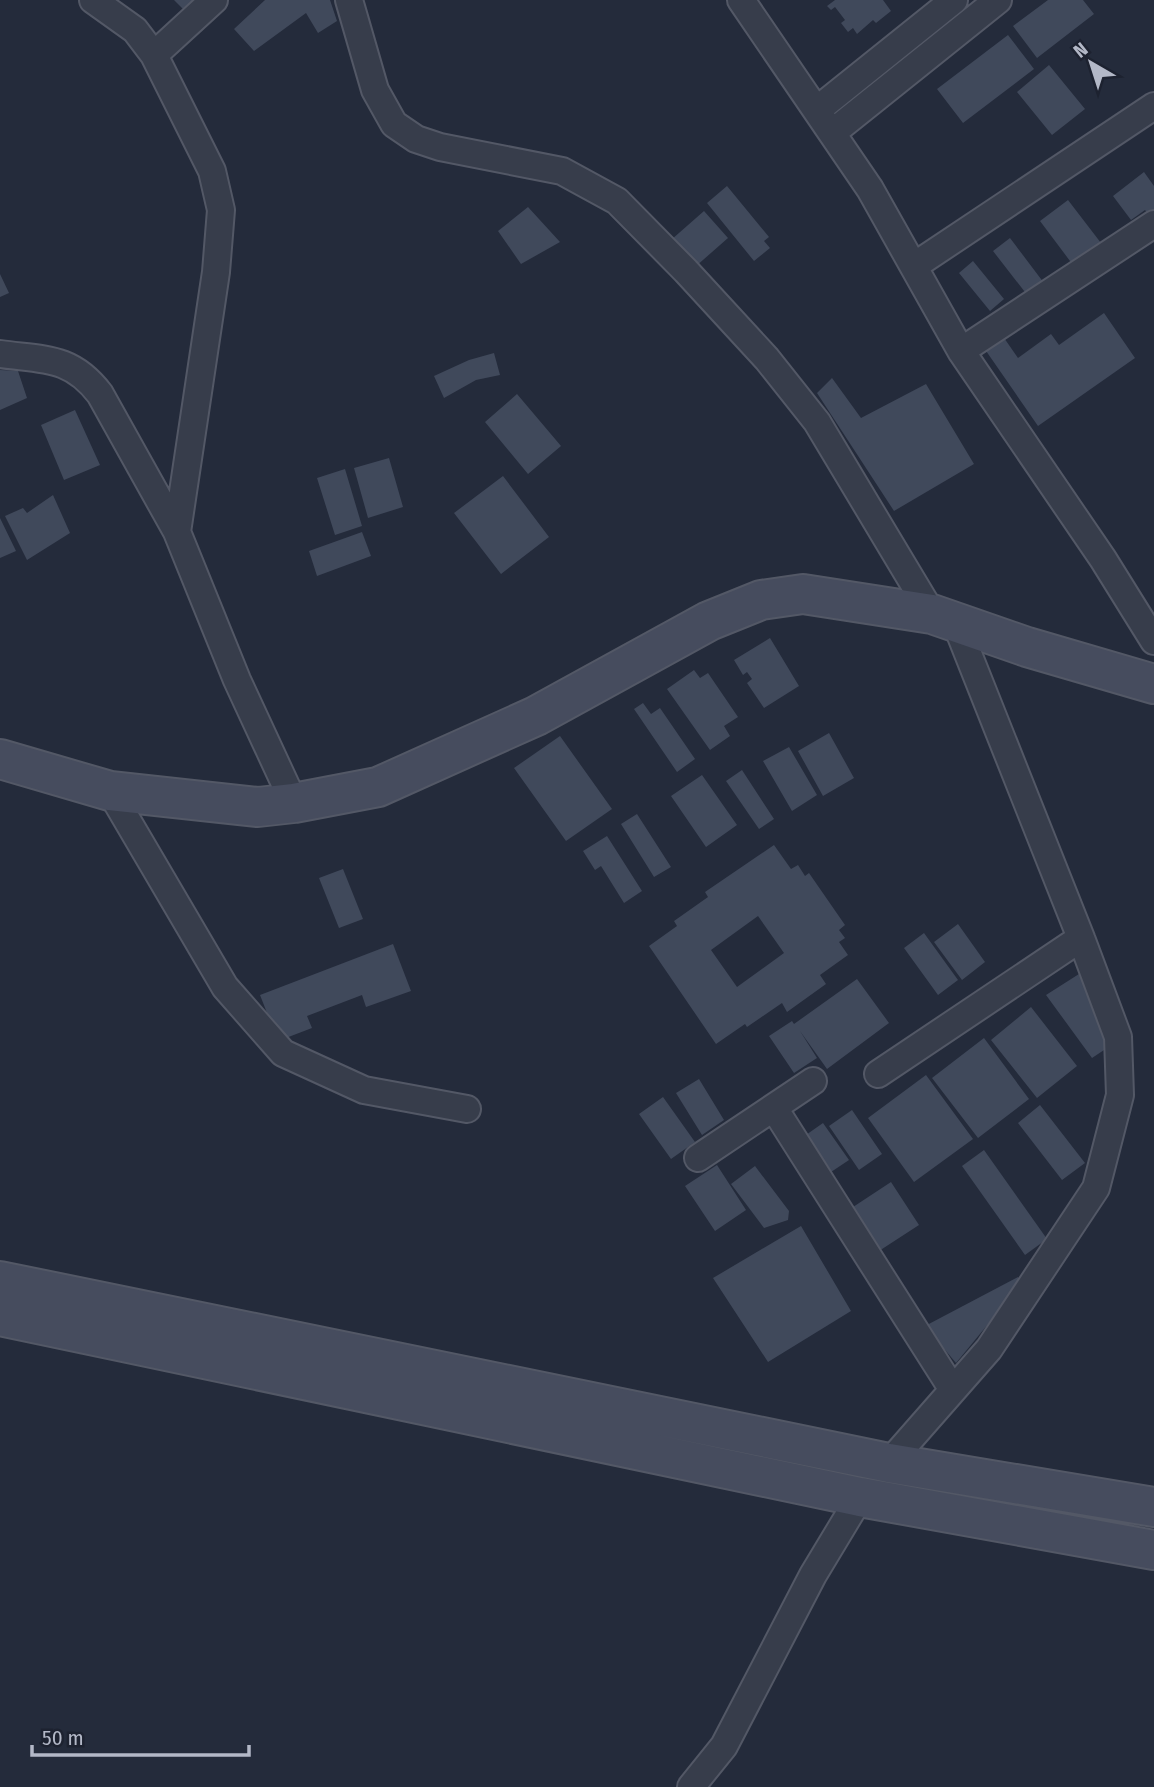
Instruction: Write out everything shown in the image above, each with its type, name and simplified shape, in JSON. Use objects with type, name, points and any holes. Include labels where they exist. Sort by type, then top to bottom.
[{"type":"main road","points":[[0,759],[110,792],[258,807],[378,787],[537,716],[709,621],[761,600],[803,594],[944,618],[1027,647],[1154,684]]},
{"type":"main road","points":[[0,1280],[889,1463],[1154,1507]]},
{"type":"main road","points":[[0,1316],[860,1497],[1154,1550]]},
{"type":"street","points":[[93,0],[135,30],[154,55],[212,171],[221,210],[216,272],[177,532]]},
{"type":"street","points":[[154,55],[214,0]]},
{"type":"street","points":[[349,0],[374,90],[394,124],[416,139],[440,147],[562,171],[617,201],[767,359],[817,422],[944,618],[1081,937],[1118,1037],[1120,1095],[1096,1188],[989,1349],[889,1463]]},
{"type":"street","points":[[741,0],[870,190],[961,351],[1149,624]]},
{"type":"street","points":[[817,110],[954,0]]},
{"type":"street","points":[[832,133],[999,0]]},
{"type":"street","points":[[914,266],[1154,107]]},
{"type":"street","points":[[961,351],[1154,224]]},
{"type":"street","points":[[0,354],[69,366],[87,378],[100,394],[177,532],[237,680],[294,803]]},
{"type":"street","points":[[110,792],[225,987],[283,1053],[364,1090],[467,1109]]},
{"type":"street","points":[[878,1074],[1081,937]]},
{"type":"street","points":[[698,1158],[813,1081]]},
{"type":"street","points":[[774,1108],[953,1390]]},
{"type":"street","points":[[691,1787],[724,1746],[813,1575],[860,1497]]},
{"type":"building","points":[[174,0],[198,0],[186,12]]},
{"type":"building","points":[[265,0],[330,0],[337,21],[318,33],[306,13],[254,51],[234,29]]},
{"type":"building","points":[[835,0],[883,0],[891,11],[876,23],[873,20],[857,34],[853,28],[848,32],[841,23],[845,20],[835,7],[831,10],[827,6]]},
{"type":"building","points":[[1048,0],[1083,0],[1094,14],[1037,58],[1013,26]]},
{"type":"building","points":[[1008,35],[1034,69],[963,123],[937,89]]},
{"type":"building","points":[[1049,65],[1085,109],[1052,135],[1017,92]]},
{"type":"building","points":[[1144,172],[1154,186],[1154,212],[1149,215],[1145,210],[1131,220],[1113,196]]},
{"type":"building","points":[[727,186],[769,237],[764,241],[770,248],[754,261],[707,203]]},
{"type":"building","points":[[1068,200],[1101,243],[1073,265],[1040,221]]},
{"type":"building","points":[[528,207],[560,242],[521,264],[498,231]]},
{"type":"building","points":[[704,211],[728,238],[695,267],[671,240]]},
{"type":"building","points":[[1010,238],[1044,283],[1028,296],[993,251]]},
{"type":"building","points":[[973,261],[1004,299],[990,311],[959,273]]},
{"type":"building","points":[[0,274],[9,293],[0,297]]},
{"type":"building","points":[[1104,313],[1135,358],[1038,426],[984,348],[1002,335],[1018,358],[1051,334],[1059,345]]},
{"type":"building","points":[[494,353],[500,375],[476,380],[444,398],[434,376],[469,360]]},
{"type":"building","points":[[0,370],[18,371],[27,398],[0,410]]},
{"type":"building","points":[[832,378],[861,418],[926,384],[974,464],[894,511],[817,393]]},
{"type":"building","points":[[517,394],[561,446],[528,474],[485,422]]},
{"type":"building","points":[[75,410],[100,465],[64,480],[41,425]]},
{"type":"building","points":[[389,458],[403,507],[368,518],[354,468]]},
{"type":"building","points":[[345,469],[362,526],[335,535],[317,478]]},
{"type":"building","points":[[503,476],[549,537],[501,574],[454,513]]},
{"type":"building","points":[[53,495],[70,533],[27,560],[5,516],[23,508],[27,513]]},
{"type":"building","points":[[0,518],[16,551],[0,558]]},
{"type":"building","points":[[362,532],[371,556],[317,576],[309,551]]},
{"type":"building","points":[[770,638],[799,686],[764,708],[747,683],[752,679],[747,672],[743,675],[734,660]]},
{"type":"building","points":[[694,670],[700,678],[708,673],[738,717],[724,726],[730,736],[710,750],[667,689]]},
{"type":"building","points":[[643,703],[651,714],[660,708],[695,759],[677,772],[634,709]]},
{"type":"building","points":[[829,733],[854,778],[823,796],[798,751]]},
{"type":"building","points":[[560,736],[612,809],[566,841],[514,768]]},
{"type":"building","points":[[789,747],[817,795],[792,811],[763,761]]},
{"type":"building","points":[[742,770],[774,819],[759,829],[726,781]]},
{"type":"building","points":[[702,775],[737,825],[706,847],[671,796]]},
{"type":"building","points":[[637,814],[671,867],[654,877],[621,824]]},
{"type":"building","points":[[607,836],[642,891],[624,903],[601,866],[595,870],[583,851]]},
{"type":"building","points":[[774,845],[791,869],[798,865],[805,876],[809,873],[845,925],[839,930],[845,938],[839,942],[848,955],[820,975],[826,984],[787,1012],[782,1003],[716,1044],[649,946],[677,926],[674,921],[708,897],[705,892]],"holes":[[[758,916],[784,953],[737,987],[711,950]]]},
{"type":"building","points":[[343,869],[363,919],[339,928],[319,878]]},
{"type":"building","points":[[958,924],[985,962],[962,980],[934,942]]},
{"type":"building","points":[[924,933],[958,980],[938,995],[904,948]]},
{"type":"building","points":[[393,944],[411,991],[366,1007],[362,995],[307,1016],[312,1028],[278,1041],[260,995]]},
{"type":"building","points":[[1079,974],[1110,1046],[1092,1058],[1046,995]]},
{"type":"building","points":[[857,979],[889,1023],[827,1069],[800,1031],[817,1058],[794,1073],[769,1036],[792,1021],[794,1024]]},
{"type":"building","points":[[1031,1007],[1077,1066],[1037,1098],[991,1040]]},
{"type":"building","points":[[984,1038],[1029,1099],[978,1138],[932,1078]]},
{"type":"building","points":[[926,1075],[973,1139],[914,1182],[868,1118]]},
{"type":"building","points":[[699,1079],[724,1120],[702,1135],[676,1093]]},
{"type":"building","points":[[663,1097],[695,1142],[671,1159],[639,1114]]},
{"type":"building","points":[[1040,1105],[1085,1163],[1062,1180],[1018,1123]]},
{"type":"building","points":[[852,1110],[882,1154],[859,1170],[829,1126]]},
{"type":"building","points":[[823,1123],[849,1160],[828,1174],[803,1137]]},
{"type":"building","points":[[984,1150],[1047,1239],[1025,1255],[962,1166]]},
{"type":"building","points":[[717,1165],[746,1210],[715,1231],[685,1186]]},
{"type":"building","points":[[755,1166],[789,1211],[788,1220],[764,1228],[731,1184]]},
{"type":"building","points":[[891,1182],[919,1225],[879,1251],[850,1209]]},
{"type":"building","points":[[801,1226],[851,1311],[768,1362],[713,1278]]},
{"type":"building","points":[[1018,1277],[1022,1283],[956,1363],[925,1326]]}]
